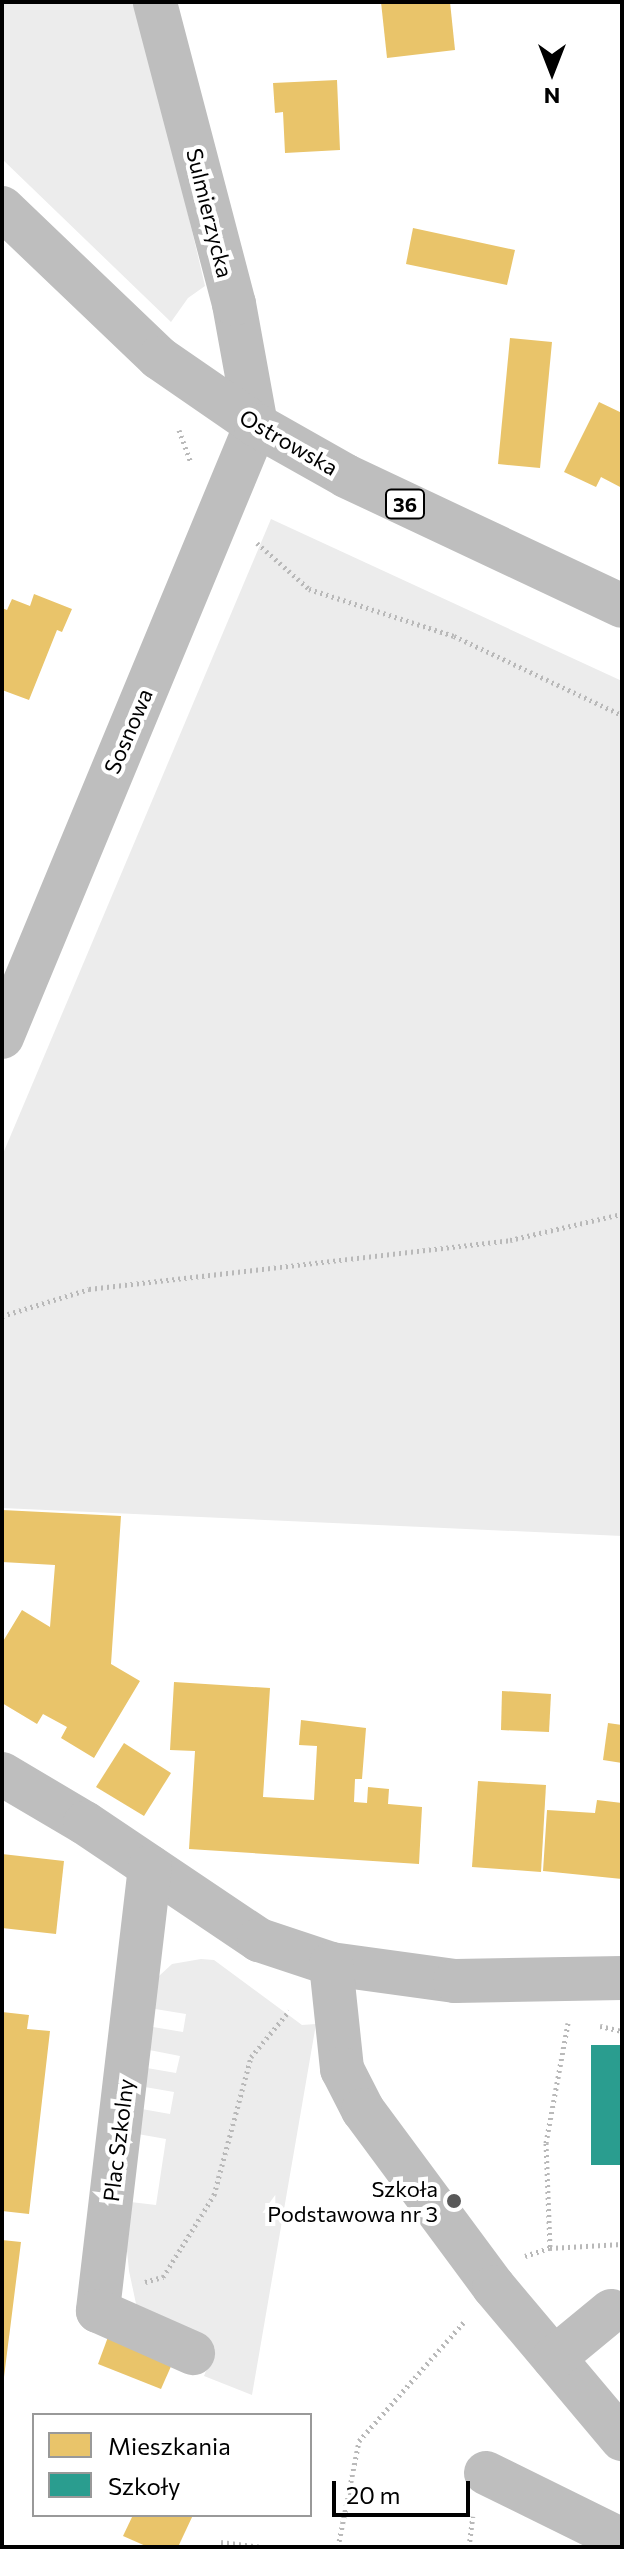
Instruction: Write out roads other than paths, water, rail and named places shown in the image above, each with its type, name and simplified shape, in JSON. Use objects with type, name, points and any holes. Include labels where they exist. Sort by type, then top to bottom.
[{"type":"street","name":"Sulmierzycka","points":[[155,2],[234,304],[256,425]]},
{"type":"street","name":"Ostrowska","points":[[2,208],[159,358],[256,425],[346,476],[622,606]]},
{"type":"street","name":"Sosnowa","points":[[2,1037],[236,525],[256,425]]},
{"type":"street","points":[[2,1774],[85,1823],[259,1940],[331,1964],[455,1981],[622,1978]]},
{"type":"street","name":"Plac Szkolny","points":[[150,1867],[98,2311],[193,2353]]},
{"type":"street","points":[[331,1964],[342,2069],[363,2110],[494,2287],[622,2439]]},
{"type":"street","points":[[554,2358],[611,2311]]},
{"type":"street","points":[[486,2473],[622,2540]]},
{"type":"place","name":"Szkoła Podstawowa nr 3","points":[[454,2201]]}]
